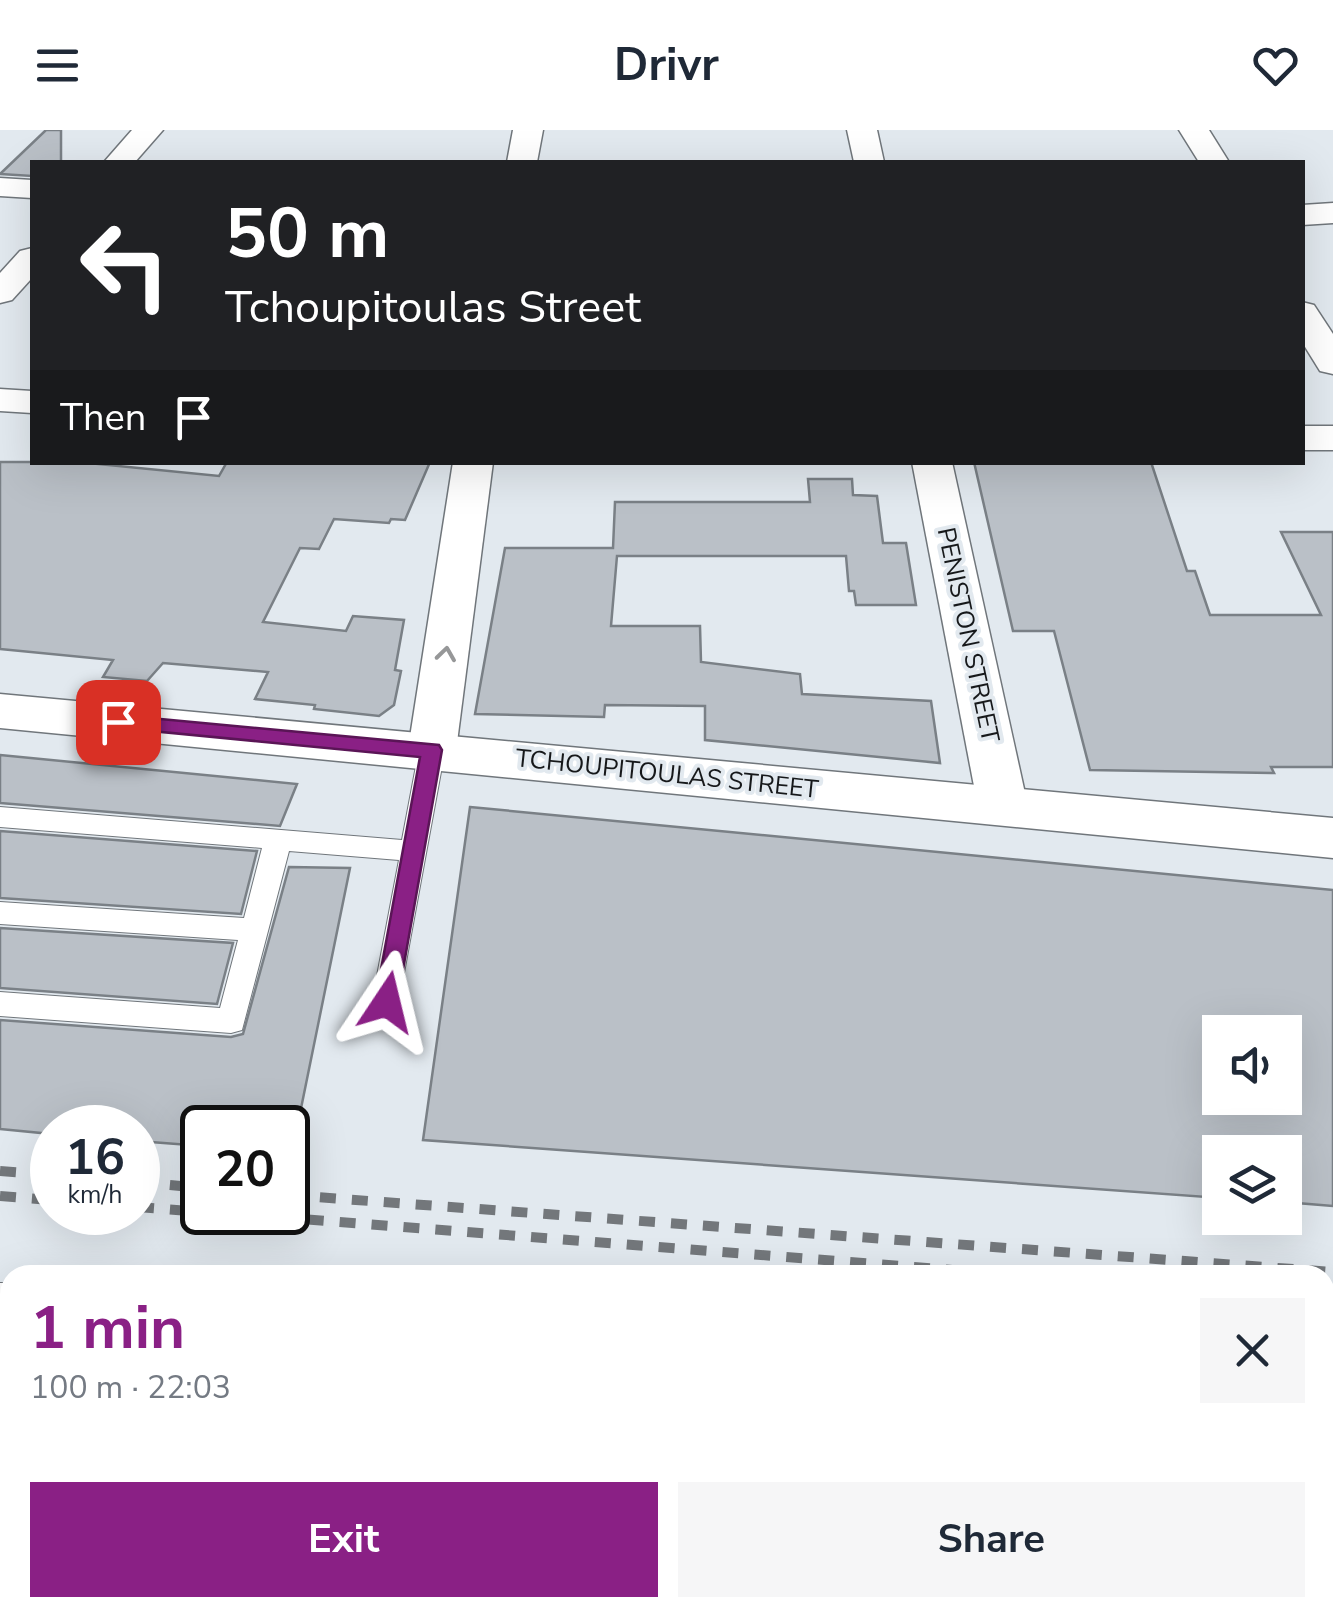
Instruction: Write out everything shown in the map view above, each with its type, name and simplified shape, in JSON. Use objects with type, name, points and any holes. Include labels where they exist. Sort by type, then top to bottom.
[{"type":"street","points":[[121,160],[148,130]]},
{"type":"street","points":[[522,160],[528,130]]},
{"type":"street","points":[[862,130],[869,160]]},
{"type":"street","points":[[1194,130],[1213,160]]},
{"type":"street","points":[[0,186],[30,189]]},
{"type":"street","points":[[1305,214],[1333,213]]},
{"type":"street","points":[[0,293],[30,260]]},
{"type":"street","points":[[1305,317],[1333,363]]},
{"type":"street","points":[[0,400],[30,402]]},
{"type":"street","points":[[1305,438],[1333,438]]},
{"type":"street","points":[[432,750],[474,465]]},
{"type":"street","name":"PENISTON STREET","points":[[933,465],[1003,807]]},
{"type":"street","name":"TCHOUPITOULAS STREET","points":[[0,711],[1333,838]]},
{"type":"lane","points":[[387,1002],[432,750]]},
{"type":"lane","points":[[0,817],[414,852]]},
{"type":"lane","points":[[0,1004],[232,1021],[278,840]]},
{"type":"lane","points":[[0,913],[255,930]]},
{"type":"building","points":[[46,130],[61,130],[61,160],[30,160],[30,176],[0,174]]},
{"type":"building","points":[[0,462],[108,465],[219,476],[225,465],[429,465],[405,520],[391,519],[389,523],[334,519],[319,549],[300,548],[263,622],[346,631],[353,616],[404,620],[395,670],[401,671],[394,705],[379,716],[255,699],[268,672],[163,663],[147,681],[103,677],[113,660],[0,649]]},
{"type":"building","points":[[975,465],[1152,465],[1187,571],[1195,571],[1210,615],[1321,615],[1281,532],[1333,532],[1333,767],[1271,767],[1274,773],[1090,770],[1054,631],[1013,631]]},
{"type":"building","points":[[808,479],[852,479],[853,495],[877,496],[883,543],[906,543],[916,605],[856,605],[854,591],[849,591],[846,556],[617,556],[611,626],[700,626],[701,662],[800,674],[802,694],[931,701],[940,763],[705,740],[705,706],[605,705],[604,717],[475,714],[505,548],[613,548],[615,502],[810,502]]},
{"type":"building","points":[[0,755],[297,784],[280,826],[0,803]]},
{"type":"building","points":[[470,807],[1333,890],[1333,1206],[1302,1203],[1302,1135],[1202,1135],[1202,1197],[423,1140]]},
{"type":"building","points":[[0,831],[257,851],[241,914],[0,898]]},
{"type":"building","points":[[289,867],[350,868],[302,1105],[180,1105],[180,1144],[160,1143],[160,1105],[30,1105],[30,1132],[0,1129],[0,1020],[231,1037],[243,1034]]},
{"type":"building","points":[[0,928],[233,943],[217,1004],[0,988]]},
{"type":"railway","points":[[0,1171],[30,1173]]},
{"type":"railway","points":[[160,1184],[180,1186]]},
{"type":"railway","points":[[0,1196],[30,1198]]},
{"type":"railway","points":[[310,1197],[1238,1265]]},
{"type":"railway","points":[[160,1209],[180,1210]]},
{"type":"railway","points":[[310,1220],[889,1265]]},
{"type":"route","points":[[118,722],[432,750],[387,1002]]}]
